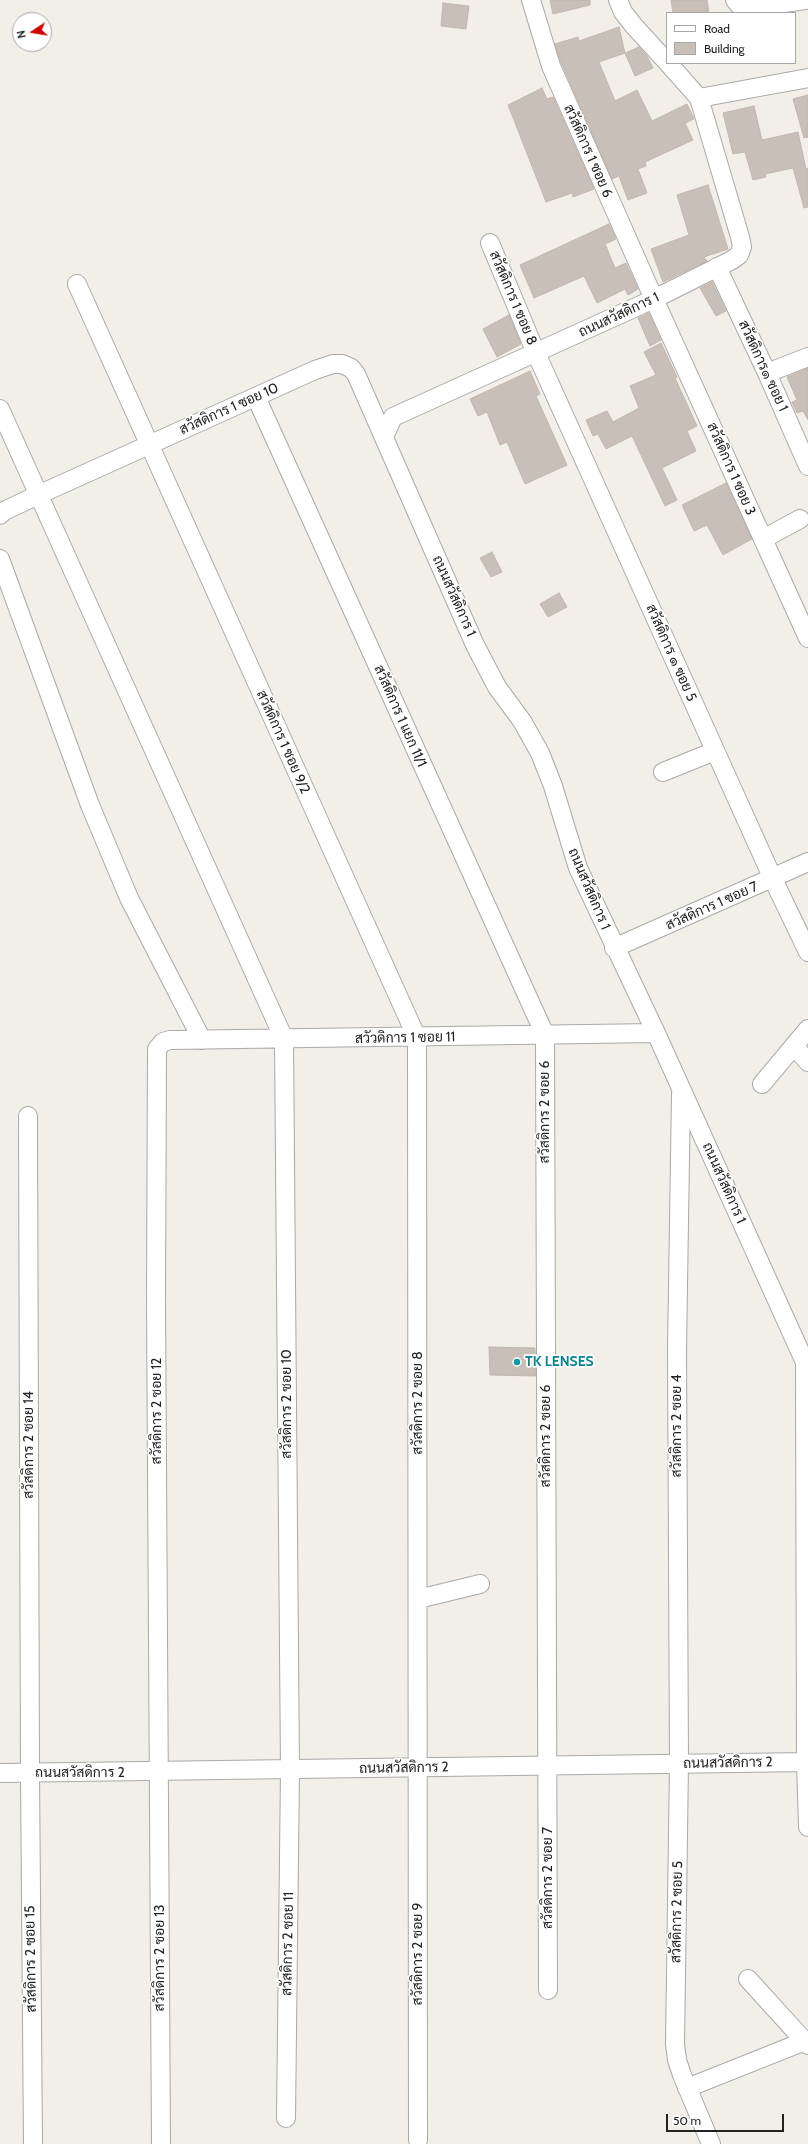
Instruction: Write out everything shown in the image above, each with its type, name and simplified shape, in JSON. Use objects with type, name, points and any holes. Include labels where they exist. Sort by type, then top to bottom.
[{"type":"street","name":"สวัสดิการ 1 ซอย 6","points":[[531,0],[551,66],[654,300]]},
{"type":"street","points":[[618,0],[634,26],[666,62]]},
{"type":"street","points":[[735,0],[739,4],[748,8],[804,0]]},
{"type":"street","points":[[668,64],[699,98],[808,78]]},
{"type":"street","name":"ถนนสวัสดิการ 1","points":[[699,98],[742,247],[739,255],[654,300],[393,417],[384,437],[475,645],[497,687],[522,721],[540,753],[578,868],[614,948],[656,1033],[807,1366]]},
{"type":"street","name":"สวัสดิการ 1 ซอย 8","points":[[490,243],[536,353]]},
{"type":"street","name":"สวัสดิการ๑ ซอย 1","points":[[717,267],[767,373],[808,466]]},
{"type":"street","name":"สวัสดิการ 1 ซอย 9/2","points":[[77,284],[148,446],[417,1038]]},
{"type":"street","name":"สวัสดิการ 1 ซอย 3","points":[[654,300],[808,638]]},
{"type":"street","name":"สวัสดิการ ๑ ซอย 5","points":[[536,353],[773,879],[808,952]]},
{"type":"street","points":[[767,373],[808,357]]},
{"type":"street","name":"สวัสดิการ 1 ซอย 10","points":[[0,515],[4,511],[38,495],[315,370],[333,364],[342,364],[350,368],[356,374],[384,437]]},
{"type":"street","name":"สวัสดิการ 1 แยก 11/1","points":[[256,397],[545,1035]]},
{"type":"street","points":[[0,409],[284,1039]]},
{"type":"street","points":[[763,539],[800,520]]},
{"type":"street","points":[[0,559],[58,721],[129,898],[202,1040]]},
{"type":"street","points":[[663,772],[715,751]]},
{"type":"street","name":"สวัสดิการ 1 ซอย 7","points":[[614,948],[773,879],[808,862]]},
{"type":"street","points":[[762,1084],[808,1029]]},
{"type":"street","name":"สวัวดิการ 1 ซอย 11","points":[[157,1049],[163,1042],[170,1040],[417,1038],[656,1033]]},
{"type":"street","name":"สวัสดิการ 2 ซอย 6","points":[[545,1035],[548,1765]]},
{"type":"street","name":"สวัสดิการ 2 ซอย 8","points":[[417,1038],[418,1768]]},
{"type":"street","name":"สวัสดิการ 2 ซอย 10","points":[[284,1039],[290,1770]]},
{"type":"street","points":[[794,1046],[808,1062]]},
{"type":"street","name":"สวัสดิการ 2 ซอย 12","points":[[157,1049],[156,1300],[160,1772]]},
{"type":"street","name":"สวัสดิการ 2 ซอย 4","points":[[679,1764],[677,1350],[681,1088]]},
{"type":"street","name":"สวัสดิการ 2 ซอย 14","points":[[28,1116],[30,1773]]},
{"type":"street","points":[[807,1366],[808,1827]]},
{"type":"street","points":[[418,1599],[480,1584]]},
{"type":"street","name":"ถนนสวัสดิการ 2","points":[[0,1773],[807,1762]]},
{"type":"street","name":"สวัสดิการ 2 ซอย 5","points":[[679,1764],[675,2044],[677,2060],[687,2088],[711,2144]]},
{"type":"street","name":"สวัสดิการ 2 ซอย 7","points":[[548,1765],[548,1990]]},
{"type":"street","name":"สวัสดิการ 2 ซอย 9","points":[[418,1768],[418,2140]]},
{"type":"street","name":"สวัสดิการ 2 ซอย 11","points":[[286,2118],[290,1770]]},
{"type":"street","name":"สวัสดิการ 2 ซอย 13","points":[[160,1772],[160,2144]]},
{"type":"street","name":"สวัสดิการ 2 ซอย 15","points":[[30,1773],[33,2144]]},
{"type":"street","points":[[687,2088],[806,2043],[748,1979]]},
{"type":"building","points":[[550,0],[590,0],[590,5],[553,14]]},
{"type":"building","points":[[671,0],[707,0],[709,12],[673,12]]},
{"type":"building","points":[[443,3],[469,6],[466,29],[441,26]]},
{"type":"building","points":[[619,27],[625,53],[599,62],[615,101],[637,90],[652,121],[687,104],[694,119],[685,123],[693,140],[645,162],[646,166],[638,169],[647,193],[628,200],[619,176],[612,179],[561,62],[555,44],[578,37],[579,41]]},
{"type":"building","points":[[639,47],[647,56],[653,68],[635,76],[625,53]]},
{"type":"building","points":[[542,88],[547,99],[553,97],[594,189],[573,197],[572,193],[546,202],[508,105]]},
{"type":"building","points":[[808,95],[808,137],[804,138],[793,99]]},
{"type":"building","points":[[754,106],[762,140],[798,132],[806,169],[808,168],[808,207],[804,208],[793,168],[765,174],[766,177],[753,180],[745,152],[733,154],[723,113]]},
{"type":"building","points":[[708,185],[728,249],[704,257],[707,261],[663,282],[651,249],[689,235],[677,195]]},
{"type":"building","points":[[609,224],[616,239],[605,244],[615,268],[626,263],[638,289],[628,295],[625,289],[597,303],[584,276],[534,298],[520,265]]},
{"type":"building","points":[[712,282],[726,311],[716,316],[700,288]]},
{"type":"building","points":[[649,313],[661,340],[650,346],[638,318]]},
{"type":"building","points":[[509,315],[521,344],[497,357],[483,329]]},
{"type":"building","points":[[661,343],[697,426],[687,431],[696,451],[662,468],[677,500],[665,506],[632,436],[606,449],[598,434],[593,436],[586,420],[607,411],[613,422],[639,408],[630,386],[656,375],[644,352]]},
{"type":"building","points":[[808,368],[808,420],[803,411],[797,413],[792,402],[797,400],[787,377]]},
{"type":"building","points":[[530,371],[540,394],[536,396],[567,465],[525,484],[507,442],[500,445],[487,412],[478,416],[470,399]]},
{"type":"building","points":[[726,483],[752,539],[723,555],[707,525],[694,531],[682,505]]},
{"type":"building","points":[[492,552],[502,572],[491,577],[480,558]]},
{"type":"building","points":[[559,593],[567,607],[548,617],[540,604]]},
{"type":"building","name":"TK LENSES","points":[[489,1347],[535,1348],[536,1376],[490,1375]]},
{"type":"place","name":"TK LENSES","points":[[517,1362]]}]
